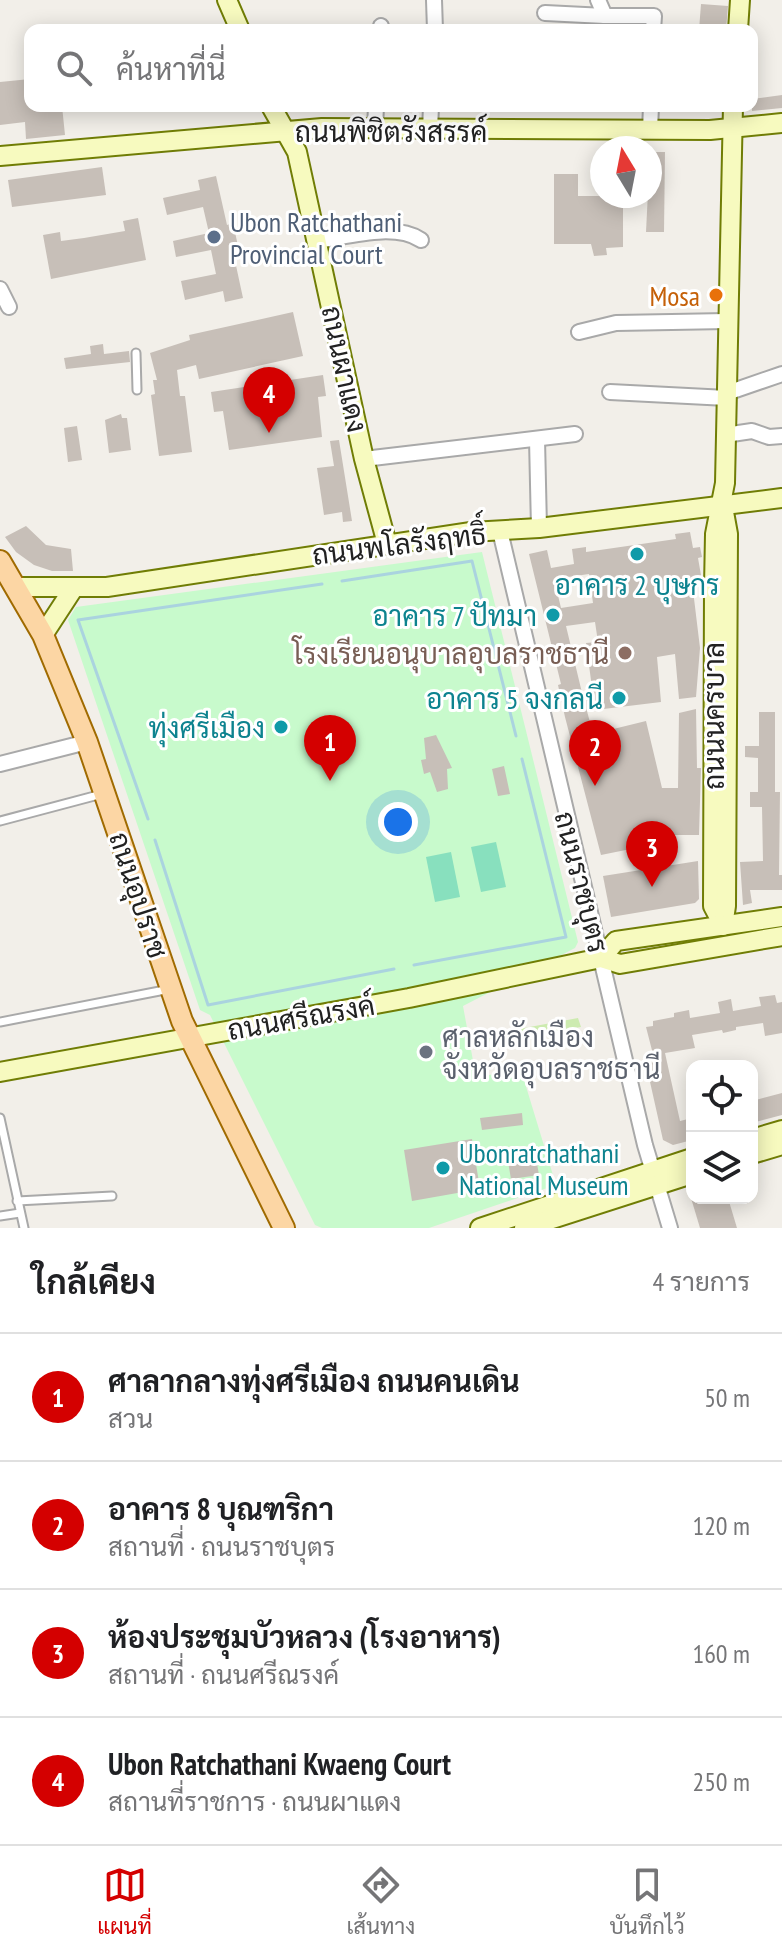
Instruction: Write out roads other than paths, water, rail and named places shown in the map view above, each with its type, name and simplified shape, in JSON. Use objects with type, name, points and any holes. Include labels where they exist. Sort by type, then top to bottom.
[{"type":"main road","name":"ถนนอุปราช","points":[[0,561],[43,635],[87,742],[170,989],[284,1228]]},
{"type":"street","points":[[227,0],[237,24]]},
{"type":"street","points":[[434,0],[435,24]]},
{"type":"street","points":[[598,0],[605,16]]},
{"type":"street","points":[[738,24],[740,0]]},
{"type":"street","points":[[545,13],[654,16],[653,24]]},
{"type":"street","name":"ถนนผาแดง","points":[[274,112],[297,152],[364,459],[387,544]]},
{"type":"street","points":[[375,128],[376,112]]},
{"type":"street","points":[[430,130],[431,112]]},
{"type":"street","points":[[650,130],[651,112]]},
{"type":"street","name":"ถนนนครบาล","points":[[725,945],[719,692],[728,534],[723,506],[733,112]]},
{"type":"street","name":"ถนนพิชิตรังสรรค์","points":[[0,156],[285,130],[733,129],[782,123]]},
{"type":"street","points":[[317,241],[378,233],[410,235],[421,240]]},
{"type":"street","points":[[0,289],[9,307]]},
{"type":"street","points":[[579,332],[616,323],[727,321]]},
{"type":"street","points":[[610,392],[727,395],[782,374]]},
{"type":"street","points":[[725,435],[752,431],[769,437],[782,436]]},
{"type":"street","points":[[364,459],[575,434]]},
{"type":"street","points":[[537,439],[539,528]]},
{"type":"street","name":"ถนนพโลรังฤทธิ์","points":[[16,587],[73,589],[387,544],[782,498]]},
{"type":"street","name":"ถนนราชบุตร","points":[[500,531],[601,958],[670,1228]]},
{"type":"street","points":[[43,635],[73,589]]},
{"type":"street","points":[[0,764],[87,742]]},
{"type":"street","name":"ถนนศรีณรงค์","points":[[601,958],[616,941],[782,917]]},
{"type":"street","name":"ถนนศรีณรงค์","points":[[0,1072],[409,998],[601,958],[620,964],[782,936]]},
{"type":"street","points":[[758,1140],[780,1142]]},
{"type":"street","points":[[758,1151],[780,1142]]},
{"type":"street","points":[[480,1228],[521,1224],[656,1177],[686,1161]]},
{"type":"street","points":[[656,1177],[686,1174]]},
{"type":"lane","points":[[136,353],[137,390]]},
{"type":"lane","points":[[0,821],[105,793]]},
{"type":"lane","points":[[0,1022],[170,989]]},
{"type":"lane","points":[[0,1118],[24,1228]]},
{"type":"lane","points":[[17,1201],[112,1196]]},
{"type":"lane","points":[[0,1216],[20,1213]]},
{"type":"waterway","points":[[342,581],[472,561],[516,736]]},
{"type":"waterway","points":[[148,819],[78,620],[322,584]]},
{"type":"waterway","points":[[414,965],[566,937],[522,759]]},
{"type":"waterway","points":[[155,840],[208,1005],[394,969]]},
{"type":"place","name":"Ubon Ratchathani Provincial Court","points":[[214,237]]},
{"type":"place","name":"Mosa","points":[[716,295]]},
{"type":"place","name":"Ubon Ratchathani Kwaeng Court","points":[[269,433]]},
{"type":"place","name":"อาคาร 2 บุษกร","points":[[637,554]]},
{"type":"place","name":"อาคาร 7 ปัทมา","points":[[553,615]]},
{"type":"place","name":"โรงเรียนอนุบาลอุบลราชธานี","points":[[625,653]]},
{"type":"place","name":"อาคาร 5 จงกลนี","points":[[619,698]]},
{"type":"place","name":"ทุ่งศรีเมือง","points":[[281,727]]},
{"type":"place","name":"ศาลากลางทุ่งศรีเมือง ถนนคนเดิน","points":[[330,781]]},
{"type":"place","name":"อาคาร 8 บุณฑริกา","points":[[595,786]]},
{"type":"place","name":"ห้องประชุมบัวหลวง (โรงอาหาร)","points":[[652,887]]},
{"type":"place","name":"ศาลหลักเมือง จังหวัดอุบลราชธานี","points":[[426,1052]]},
{"type":"place","name":"Ubonratchathani National Museum","points":[[443,1168]]}]
